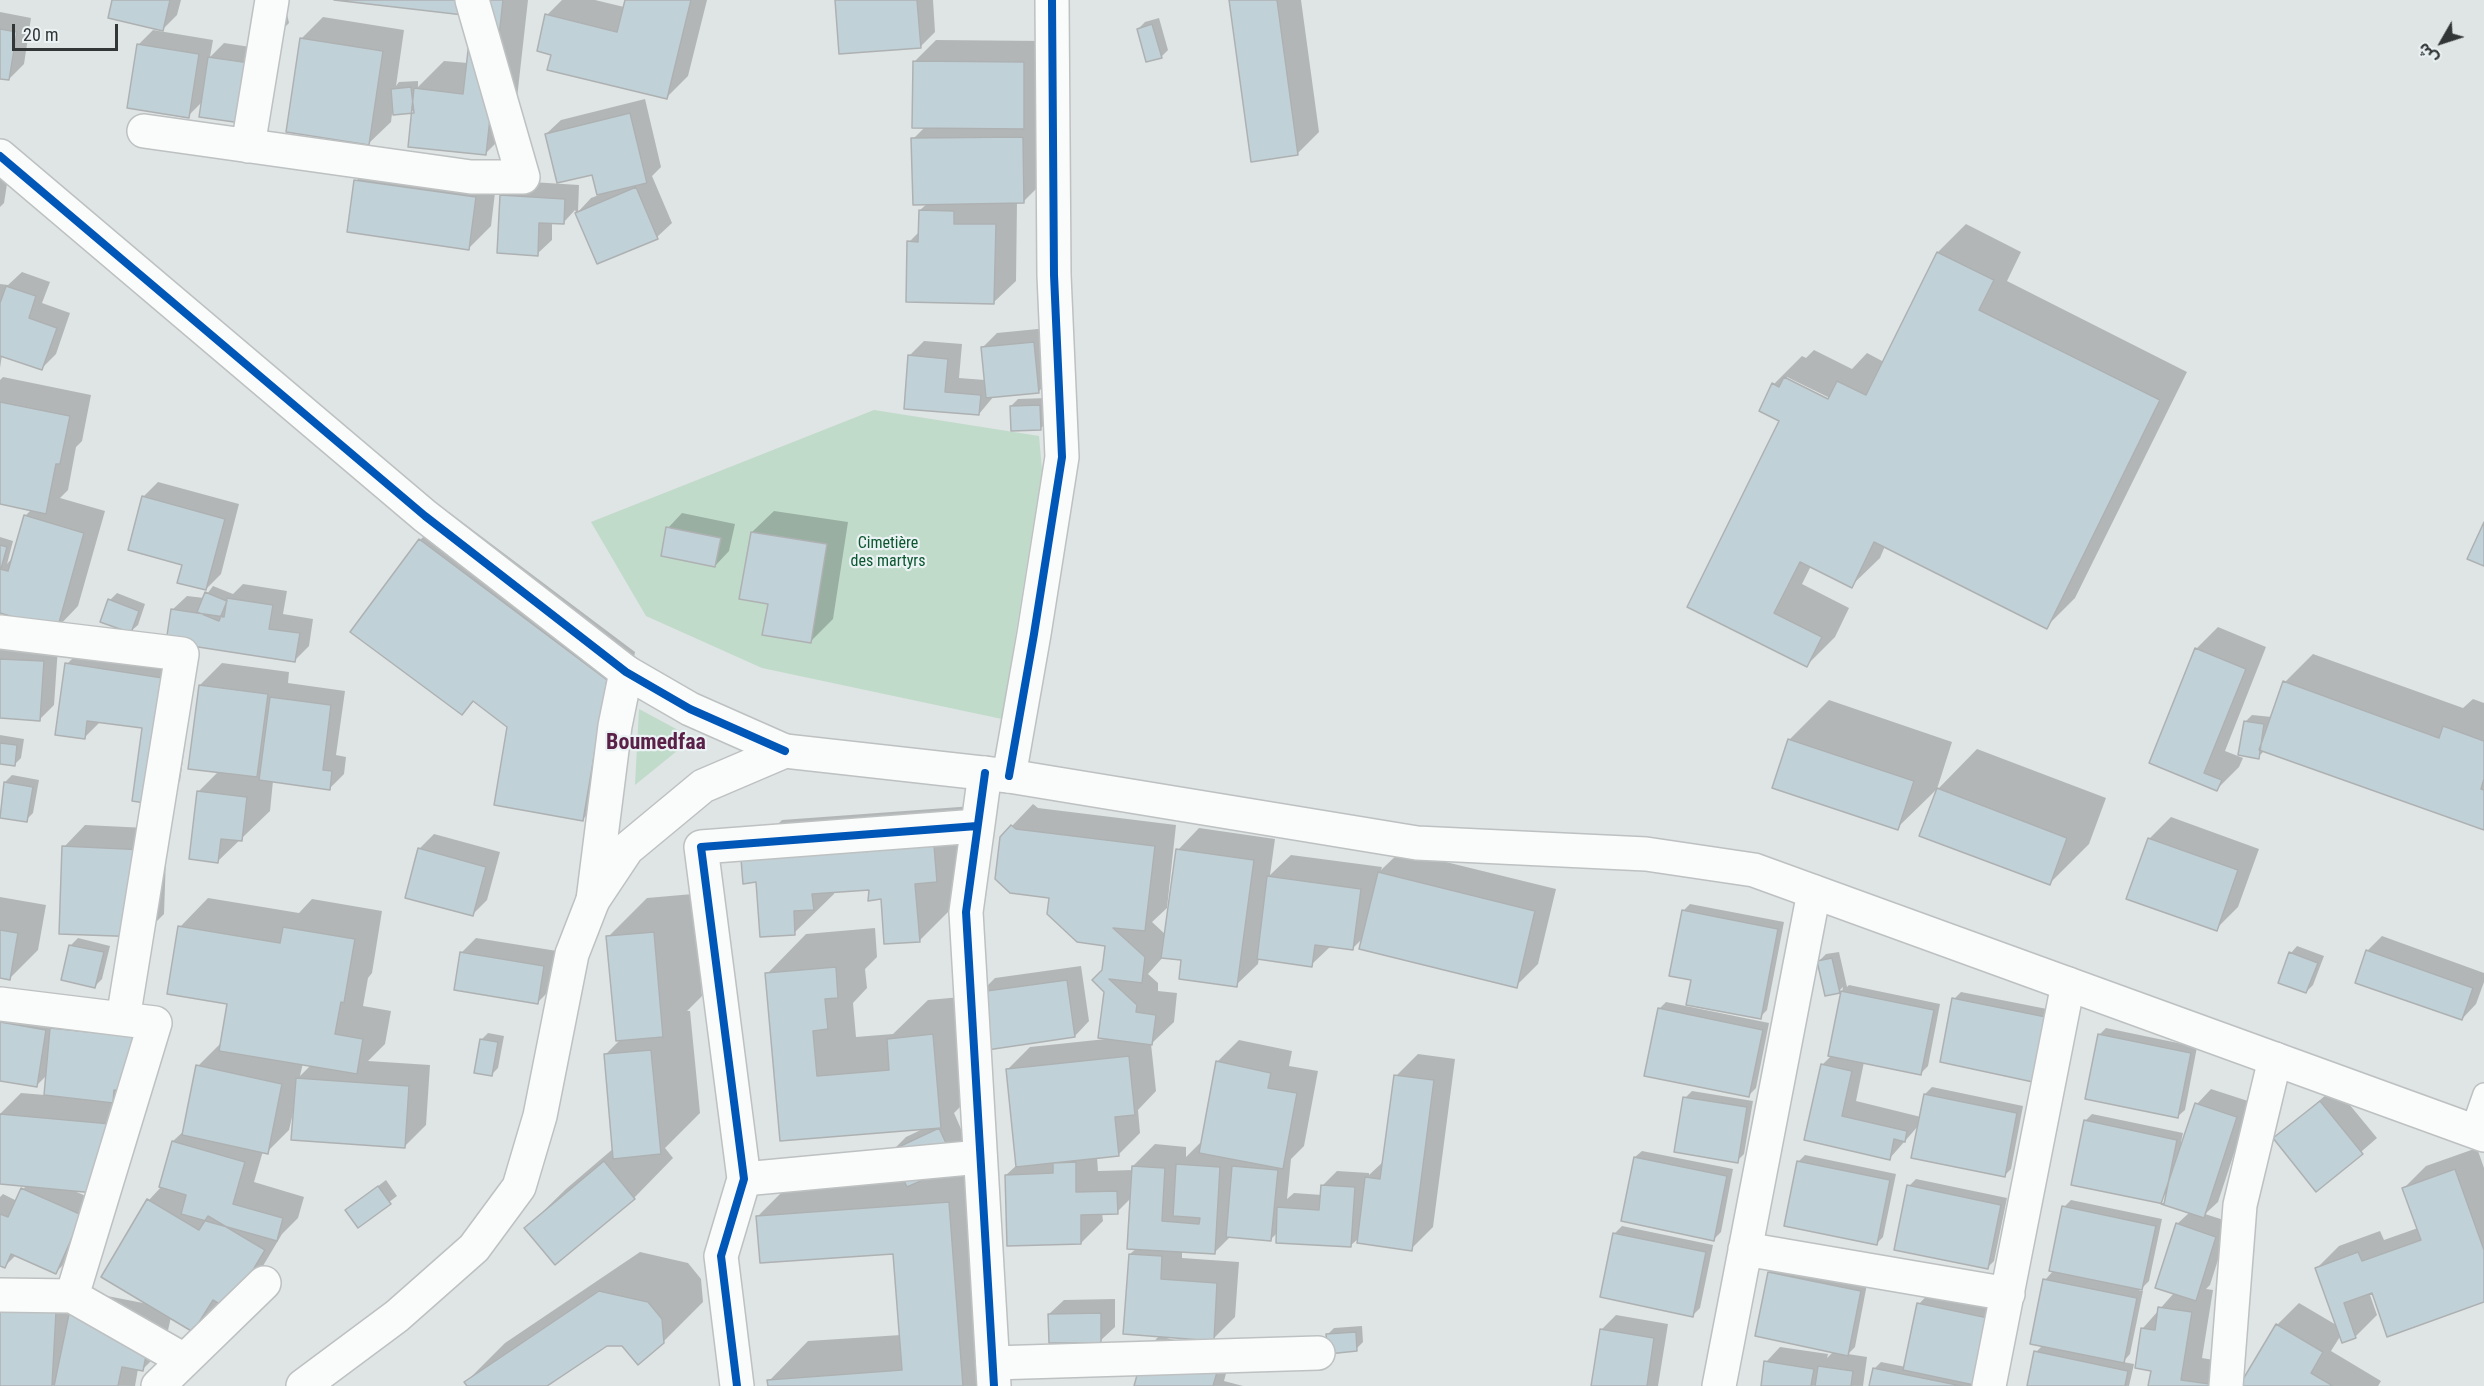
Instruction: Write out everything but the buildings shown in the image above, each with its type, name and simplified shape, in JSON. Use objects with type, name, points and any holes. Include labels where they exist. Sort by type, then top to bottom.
[{"type":"street","points":[[248,146],[272,0]]},
{"type":"street","points":[[144,131],[471,177],[523,177],[472,0]]},
{"type":"street","points":[[1052,0],[1054,275],[1062,457],[1034,634],[997,774],[977,826],[966,912],[993,1374],[1318,1353]]},
{"type":"street","points":[[0,156],[425,516],[626,672],[690,709],[785,752],[997,774],[1417,843],[1646,854],[1754,870],[2478,1133]]},
{"type":"street","points":[[0,632],[182,654],[123,1019]]},
{"type":"street","points":[[593,900],[615,726],[626,672]]},
{"type":"street","points":[[303,1386],[397,1316],[474,1248],[519,1187],[540,1116],[572,954],[593,900],[627,849],[703,786],[785,752]]},
{"type":"street","points":[[678,806],[701,847],[744,1179],[721,1256],[737,1386]]},
{"type":"street","points":[[701,847],[977,826]]},
{"type":"street","points":[[1719,1386],[1814,892]]},
{"type":"street","points":[[1989,1386],[2068,984]]},
{"type":"street","points":[[0,1004],[155,1023],[72,1296]]},
{"type":"street","points":[[2226,1386],[2240,1205],[2275,1059]]},
{"type":"street","points":[[744,1179],[980,1157]]},
{"type":"street","points":[[1745,1249],[2007,1294]]},
{"type":"street","points":[[158,1386],[264,1283]]},
{"type":"street","points":[[0,1295],[72,1296],[184,1360]]},
{"type":"lane","points":[[2478,1133],[2484,1094]]},
{"type":"green space","name":"Cimetière des martyrs","points":[[874,410],[1039,436],[1042,470],[1002,719],[762,668],[646,616],[591,522]]},
{"type":"green space","points":[[639,709],[693,738],[635,785]]},
{"type":"cycle path","points":[[1009,776],[1062,457],[1054,275],[1052,0]]},
{"type":"cycle path","points":[[0,156],[425,516],[626,672],[690,709],[785,751]]},
{"type":"cycle path","points":[[985,773],[966,912],[994,1386]]},
{"type":"cycle path","points":[[737,1386],[721,1256],[744,1179],[701,847],[977,826]]},
{"type":"district","name":"Boumedfaa","points":[[656,743]]}]
